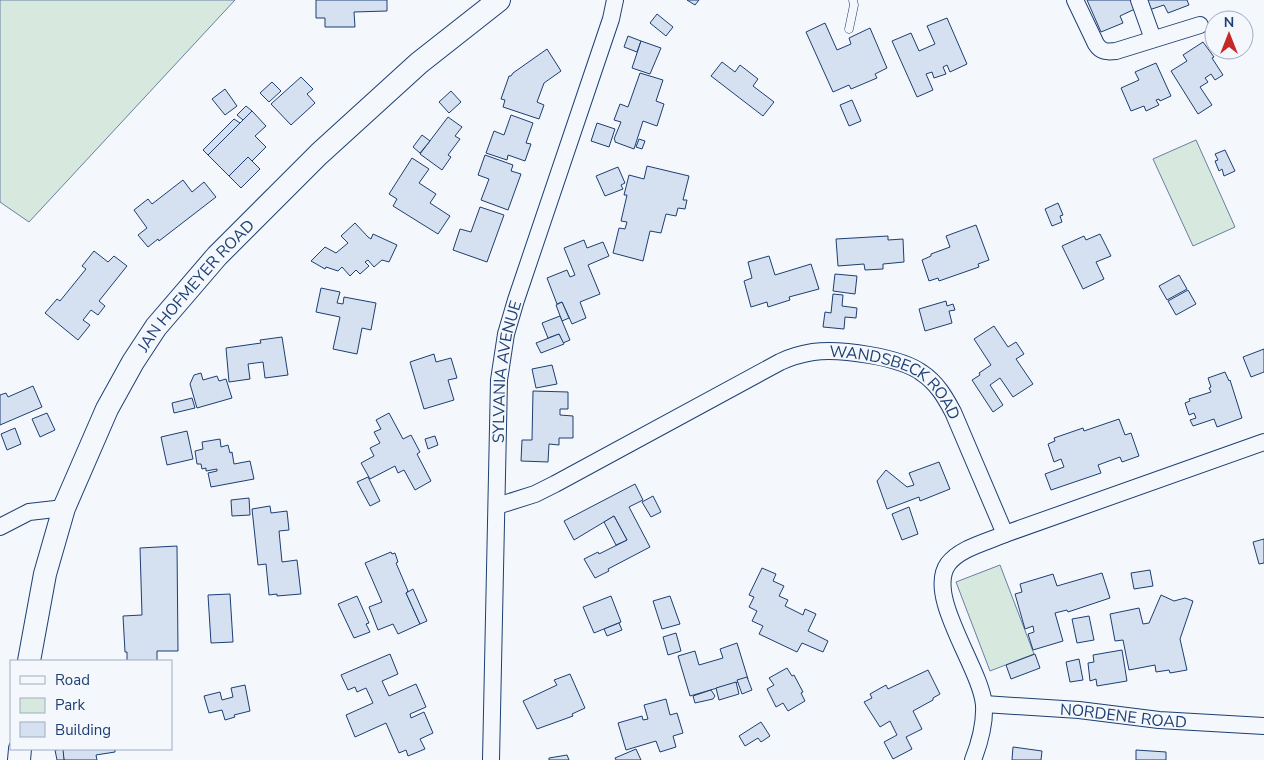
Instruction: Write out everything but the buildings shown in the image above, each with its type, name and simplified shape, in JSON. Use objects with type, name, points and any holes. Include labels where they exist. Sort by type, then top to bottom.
[{"type":"street","name":"JAN HOFMEYER ROAD","points":[[29,660],[45,574],[64,508],[107,409],[133,362],[156,327],[224,249],[319,154],[420,63],[499,0]]},
{"type":"street","name":"SYLVANIA AVENUE","points":[[491,760],[499,380],[506,334],[615,0]]},
{"type":"street","points":[[1075,0],[1099,49],[1109,52],[1200,25]]},
{"type":"street","points":[[1139,0],[1152,39]]},
{"type":"street","name":"WANDSBECK ROAD","points":[[496,506],[536,494],[793,356],[833,351],[889,359],[922,372],[934,384],[944,396],[953,412],[1005,534]]},
{"type":"street","points":[[972,760],[979,745],[982,731],[984,704],[980,685],[946,608],[943,594],[943,578],[948,564],[969,549],[1005,534],[1264,442]]},
{"type":"street","points":[[0,527],[28,512],[64,508]]},
{"type":"street","name":"NORDENE ROAD","points":[[984,704],[1078,710],[1159,720],[1264,726]]},
{"type":"lane","points":[[849,29],[854,4],[853,0]]},
{"type":"green space","points":[[0,0],[235,0],[29,222],[0,202]]},
{"type":"green space","points":[[1196,140],[1235,227],[1193,246],[1153,159]]},
{"type":"green space","points":[[1000,565],[1034,654],[990,671],[956,582]]}]
